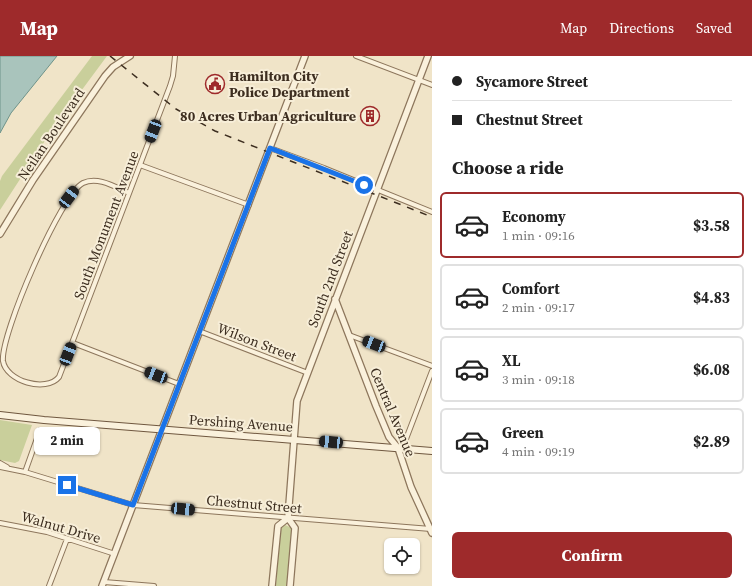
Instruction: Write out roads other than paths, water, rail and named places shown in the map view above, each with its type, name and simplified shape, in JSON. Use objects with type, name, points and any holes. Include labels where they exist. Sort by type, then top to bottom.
[{"type":"main road","name":"Pershing Avenue","points":[[0,414],[44,420],[432,450]]},
{"type":"street","name":"Neilan Boulevard","points":[[0,234],[33,180],[105,76],[113,67],[130,56]]},
{"type":"street","name":"South Monument Avenue","points":[[129,193],[99,181],[87,182],[75,189],[64,205],[25,284],[3,350],[4,366],[13,377],[46,385],[55,382],[59,378],[73,343],[173,76],[175,56]]},
{"type":"street","points":[[154,586],[103,584],[161,429],[249,205],[305,56]]},
{"type":"street","points":[[356,56],[432,85]]},
{"type":"street","name":"South 2nd Street","points":[[290,586],[295,528],[288,518],[297,401],[428,56]]},
{"type":"street","points":[[270,148],[324,168],[432,212]]},
{"type":"street","points":[[140,165],[249,205]]},
{"type":"street","name":"Central Avenue","points":[[335,299],[389,438],[398,448],[411,487],[431,531]]},
{"type":"street","name":"Wilson Street","points":[[199,331],[308,373]]},
{"type":"street","points":[[349,335],[432,366]]},
{"type":"street","points":[[73,343],[179,384]]},
{"type":"street","points":[[398,448],[406,439],[432,371]]},
{"type":"street","points":[[25,472],[40,430]]},
{"type":"street","name":"Chestnut Street","points":[[0,463],[7,467],[133,505],[431,531]]},
{"type":"street","name":"Chestnut Street","points":[[0,467],[7,467]]},
{"type":"street","points":[[272,586],[278,526],[288,518]]},
{"type":"street","name":"Walnut Drive","points":[[0,523],[47,532],[115,554]]},
{"type":"street","points":[[50,586],[68,540]]},
{"type":"water","points":[[0,56],[57,56],[11,113],[0,133]]},
{"type":"railway","points":[[110,56],[176,109],[215,131],[432,217]]},
{"type":"place","name":"Hamilton City Police Department","points":[[215,84]]},
{"type":"place","name":"80 Acres Urban Agriculture","points":[[370,116]]}]
